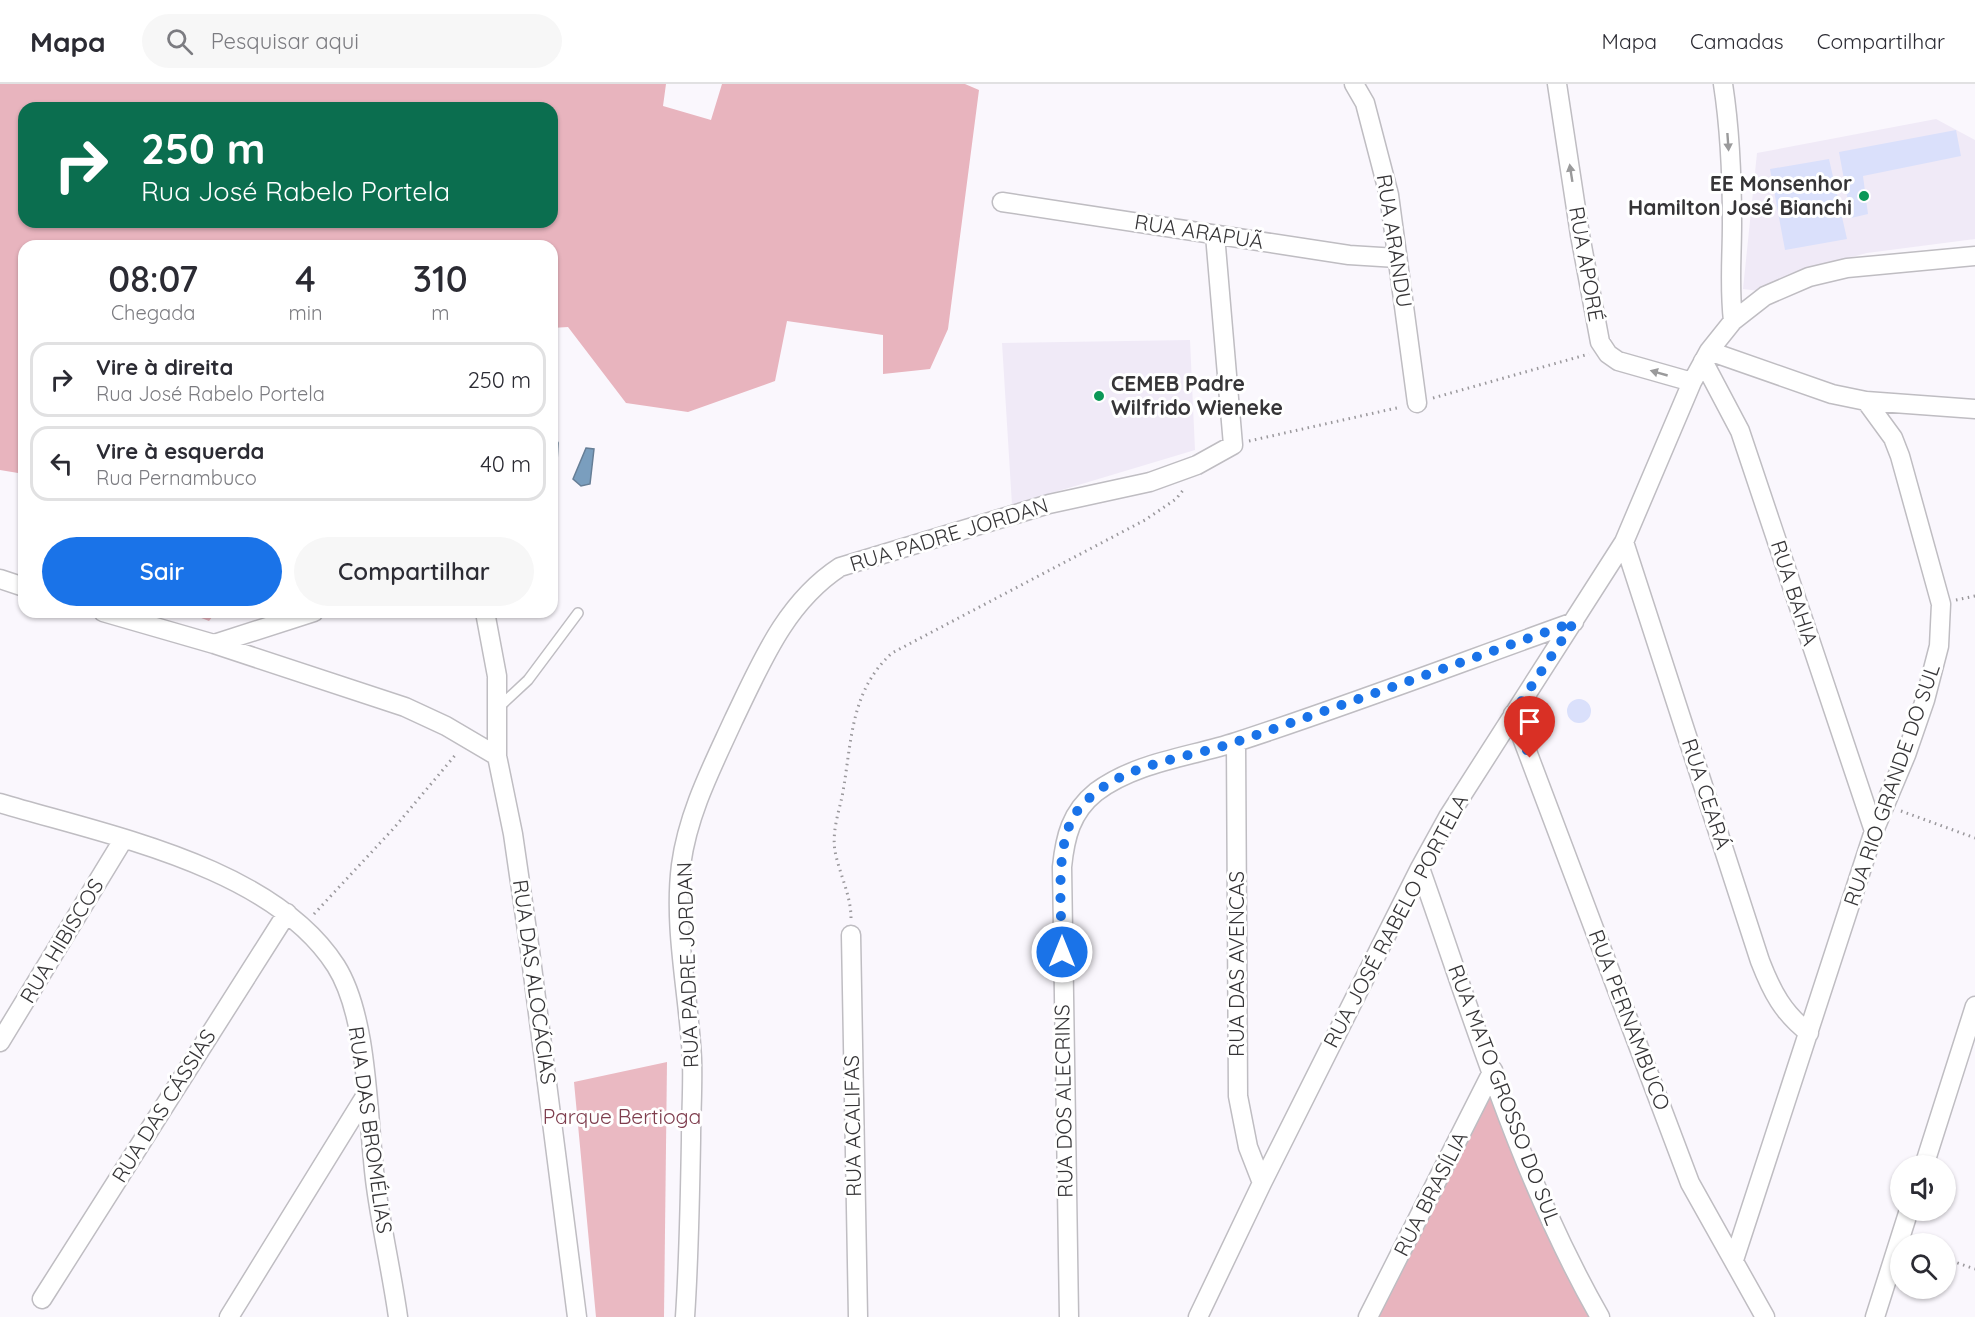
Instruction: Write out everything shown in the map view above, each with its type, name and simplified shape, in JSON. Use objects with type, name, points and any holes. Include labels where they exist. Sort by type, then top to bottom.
[{"type":"street","name":"RUA ARANDU","points":[[1354,84],[1365,103],[1389,195],[1417,403]]},
{"type":"street","name":"RUA APORÉ","points":[[1557,84],[1580,235],[1600,342],[1608,354],[1618,361],[1692,382]]},
{"type":"street","points":[[1724,84],[1732,224],[1728,285],[1732,321]]},
{"type":"street","name":"RUA ARAPUÃ","points":[[1002,202],[1349,255],[1397,258]]},
{"type":"street","name":"RUA PADRE JORDAN","points":[[685,1317],[689,1251],[692,1059],[680,897],[685,838],[710,770],[762,659],[781,625],[818,581],[840,567],[1049,504],[1150,482],[1197,465],[1233,445],[1215,235]]},
{"type":"street","name":"RUA JOSÉ RABELO PORTELA","points":[[1198,1317],[1262,1183],[1420,868],[1448,817],[1624,542],[1692,382],[1706,356],[1732,321],[1765,296],[1809,277],[1847,268],[1975,256]]},
{"type":"street","points":[[1706,356],[1832,394],[1866,401],[1975,409]]},
{"type":"street","name":"RUA BAHIA","points":[[1706,356],[1740,431],[1874,831]]},
{"type":"street","name":"RUA RIO GRANDE DO SUL","points":[[1734,1260],[1874,831],[1925,700],[1939,646],[1941,604],[1900,456],[1893,438],[1866,401]]},
{"type":"street","name":"RUA CEARÁ","points":[[1624,542],[1760,961],[1779,1005],[1791,1019],[1809,1033]]},
{"type":"street","points":[[0,579],[18,585]]},
{"type":"street","points":[[124,618],[214,644],[405,707],[426,716],[497,756],[497,676],[486,618]]},
{"type":"street","points":[[214,644],[295,618]]},
{"type":"street","name":"RUA DOS ALECRINS","points":[[1069,1317],[1062,973],[1064,842],[1077,811],[1112,781],[1140,769],[1236,742],[1574,622]]},
{"type":"street","name":"RUA PERNAMBUCO","points":[[1513,714],[1690,1183],[1764,1317]]},
{"type":"street","name":"RUA DAS AVENCAS","points":[[1236,742],[1238,1096],[1248,1147],[1262,1183]]},
{"type":"street","name":"RUA DAS ALOCÁCIAS","points":[[497,756],[513,834],[532,962],[577,1317]]},
{"type":"street","name":"RUA DAS BROMÉLIAS","points":[[0,803],[186,859],[226,876],[287,913],[318,942],[337,967],[352,1005],[360,1043],[376,1188],[398,1317]]},
{"type":"street","name":"RUA HIBISCOS","points":[[0,1042],[123,840]]},
{"type":"street","name":"RUA MATO GROSSO DO SUL","points":[[1420,868],[1530,1175],[1568,1260],[1600,1317]]},
{"type":"street","name":"RUA DAS CÁSSIAS","points":[[42,1299],[287,913]]},
{"type":"street","name":"RUA ACALIFAS","points":[[851,935],[855,1264],[858,1317]]},
{"type":"street","points":[[1928,1155],[1975,1006]]},
{"type":"street","name":"RUA BRASÍLIA","points":[[1368,1317],[1493,1070]]},
{"type":"street","points":[[229,1317],[366,1095]]},
{"type":"street","points":[[1875,1317],[1906,1221]]},
{"type":"lane","points":[[497,709],[528,680],[578,613]]},
{"type":"path","points":[[851,935],[851,913],[834,849],[835,823],[854,715],[863,690],[878,666],[892,653],[1158,512],[1176,499],[1197,465]]},
{"type":"path","points":[[302,927],[394,828],[468,740]]},
{"type":"path","points":[[1885,805],[1975,838]]},
{"type":"path","points":[[1956,1262],[1975,1269]]},
{"type":"shaded area","points":[[0,84],[666,84],[663,106],[711,120],[722,84],[965,84],[979,90],[948,329],[930,369],[883,374],[883,335],[787,321],[775,381],[688,412],[626,403],[568,327],[558,328],[558,240],[18,240],[18,473],[0,470]]},
{"type":"shaded area","name":"EE Monsenhor Hamilton José Bianchi","points":[[1936,119],[1975,140],[1975,239],[1867,253],[1810,268],[1759,291],[1743,289],[1757,153]]},
{"type":"shaded area","name":"CEMEB Padre Wilfrido Wieneke","points":[[1190,340],[1195,450],[1012,505],[1002,343]]},
{"type":"shaded area","points":[[1493,1070],[1601,1317],[1368,1317]]},
{"type":"green space","name":"Parque Bertioga","points":[[667,1062],[664,1317],[596,1317],[574,1082]]},
{"type":"water","points":[[586,448],[594,449],[590,484],[581,486],[573,479]]},
{"type":"building","points":[[1956,130],[1961,156],[1863,176],[1868,214],[1851,218],[1839,152]]},
{"type":"building","points":[[1829,159],[1847,239],[1785,250],[1770,169]]},
{"type":"building","points":[[1579,699],[1588,702],[1591,711],[1588,720],[1579,723],[1570,720],[1567,711],[1570,702]]},
{"type":"place","name":"EE Monsenhor Hamilton José Bianchi","points":[[1864,196]]},
{"type":"place","name":"CEMEB Padre Wilfrido Wieneke","points":[[1099,396]]},
{"type":"route","points":[[1062,952],[1064,842],[1077,811],[1094,794],[1112,781],[1140,769],[1236,742],[1574,622],[1513,714],[1530,758]]}]
